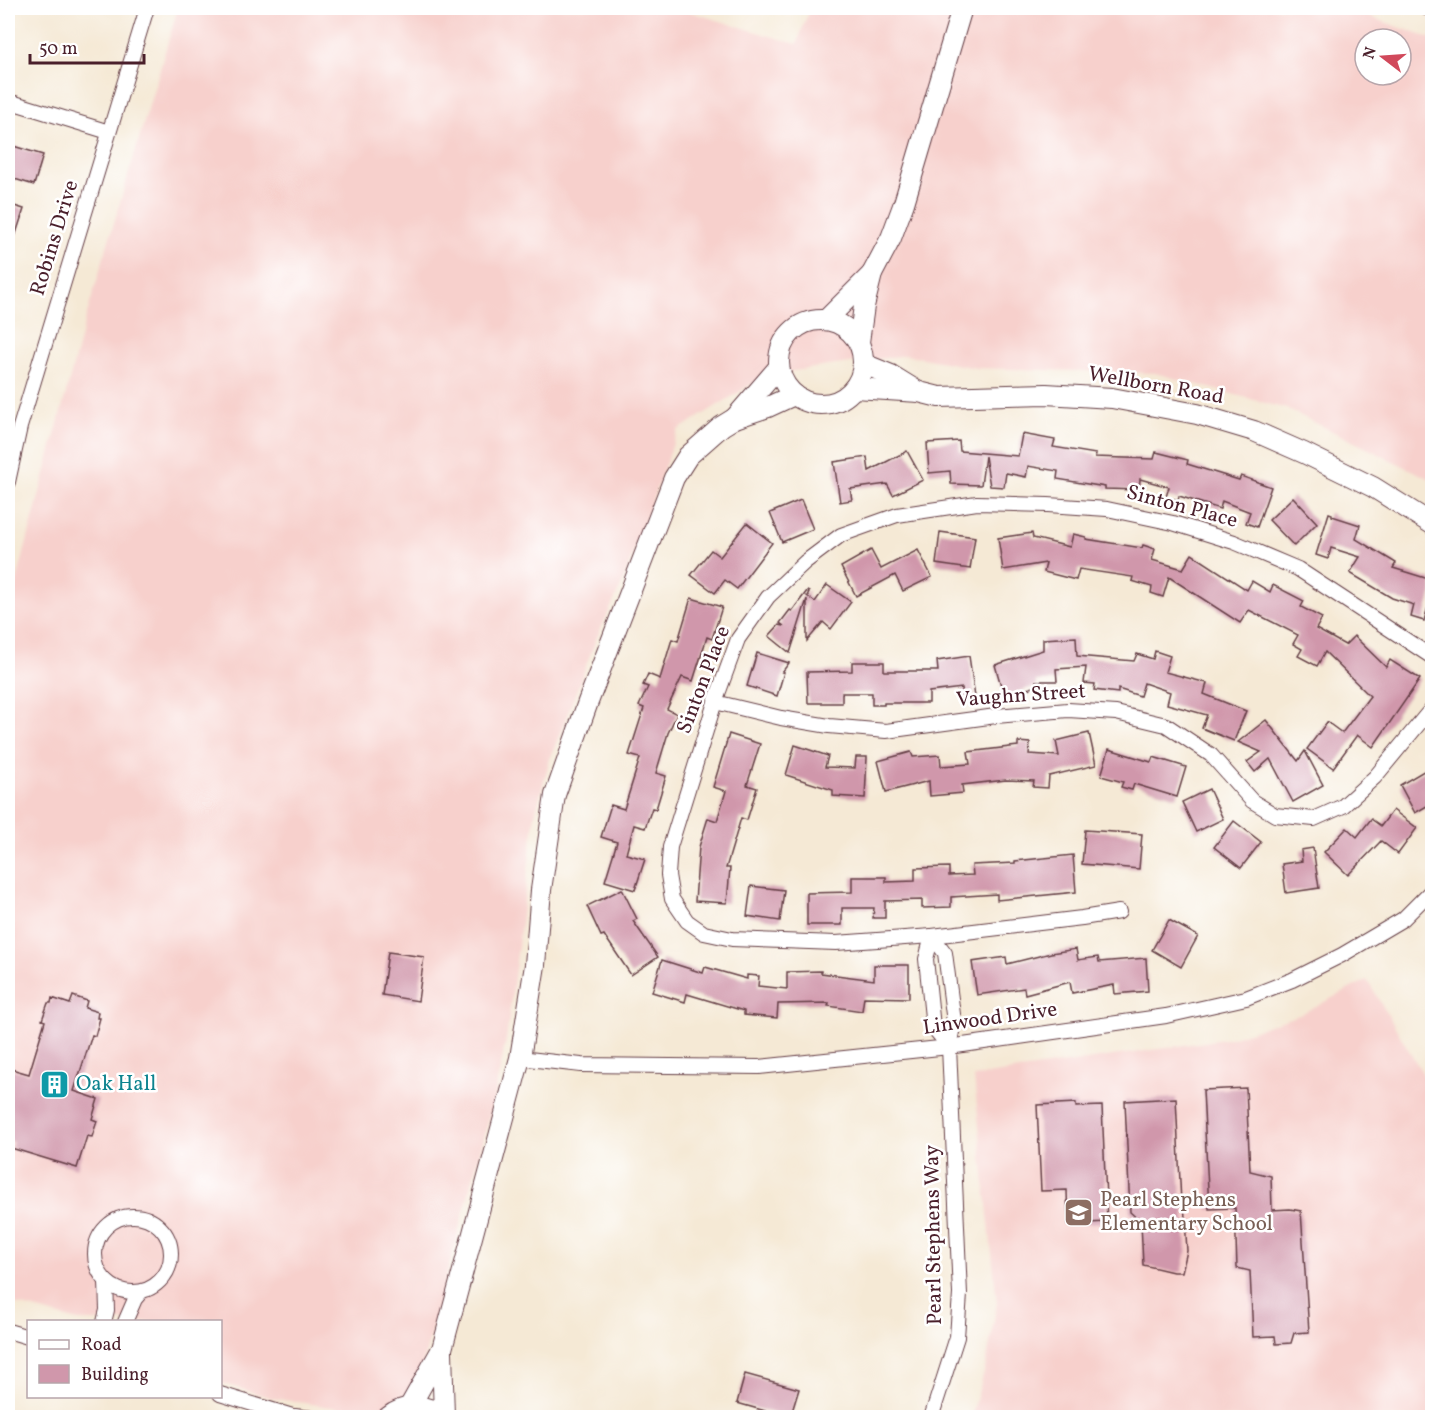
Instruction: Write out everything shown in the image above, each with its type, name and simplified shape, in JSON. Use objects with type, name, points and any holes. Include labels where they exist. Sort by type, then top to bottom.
[{"type":"street","name":"Robins Drive","points":[[8,482],[14,425],[147,8]]},
{"type":"street","points":[[859,342],[851,331],[840,323],[827,319],[802,324],[791,332],[779,354],[779,367],[787,387],[806,402],[832,403],[845,397],[855,388],[861,377],[864,364],[859,342],[864,306],[872,274],[891,238],[904,203],[962,8]]},
{"type":"street","points":[[1426,8],[1432,10]]},
{"type":"street","points":[[8,101],[109,132]]},
{"type":"street","points":[[827,319],[872,274]]},
{"type":"street","points":[[864,364],[891,375],[919,392]]},
{"type":"street","points":[[735,418],[779,367]]},
{"type":"street","name":"Wellborn Road","points":[[855,388],[919,392],[939,397],[1046,394],[1112,398],[1197,414],[1254,431],[1304,453],[1373,487],[1432,524]]},
{"type":"street","points":[[410,1406],[442,1349],[520,1058],[535,965],[541,890],[555,795],[588,702],[674,478],[688,456],[722,426],[735,418],[795,395]]},
{"type":"street","name":"Sinton Place","points":[[1119,912],[932,936],[836,942],[732,939],[704,933],[687,921],[672,899],[668,875],[670,847],[715,702],[738,639],[768,597],[841,535],[897,515],[977,503],[1107,508],[1173,523],[1234,542],[1298,569],[1432,657]]},
{"type":"street","name":"Vaughn Street","points":[[715,702],[781,718],[829,726],[886,731],[996,716],[1068,710],[1116,712],[1166,725],[1211,755],[1252,801],[1275,815],[1314,819],[1343,806],[1375,777],[1432,708]]},
{"type":"street","name":"Linwood Drive","points":[[520,1058],[581,1065],[759,1067],[949,1047],[1166,1016],[1246,998],[1292,980],[1342,955],[1403,919],[1432,890]]},
{"type":"street","points":[[932,936],[926,958],[933,1027],[949,1047]]},
{"type":"street","name":"Pearl Stephens Way","points":[[931,1418],[957,1337],[960,1294],[949,1047],[954,1022],[945,953],[932,936]]},
{"type":"street","points":[[104,1320],[107,1310],[105,1281],[96,1263],[97,1242],[105,1227],[119,1218],[136,1215],[152,1220],[164,1232],[171,1247],[170,1264],[159,1282],[141,1292],[135,1299],[126,1320]]},
{"type":"street","points":[[105,1281],[122,1291],[141,1292]]},
{"type":"street","points":[[8,1331],[27,1337]]},
{"type":"street","points":[[442,1349],[444,1417]]},
{"type":"street","points":[[222,1395],[297,1417],[313,1418]]},
{"type":"street","points":[[387,1418],[399,1409],[410,1406],[422,1406],[444,1417]]},
{"type":"shaded area","points":[[178,8],[677,8],[797,44],[810,8],[1345,8],[1398,27],[1353,27],[1353,87],[1413,87],[1413,32],[1432,39],[1432,480],[1287,409],[1155,373],[976,368],[906,355],[793,371],[752,384],[678,430],[621,586],[597,637],[550,759],[535,814],[506,1040],[493,1104],[415,1392],[393,1409],[363,1412],[272,1398],[222,1383],[222,1320],[74,1320],[8,1302],[8,615],[84,324]]},
{"type":"shaded area","points":[[1367,980],[1432,1089],[1432,1417],[971,1418],[986,1365],[997,1303],[974,1077],[1231,1038],[1299,1015]]},
{"type":"building","points":[[10,145],[43,155],[34,185],[8,177]]},
{"type":"building","points":[[8,204],[24,209],[10,252],[8,252]]},
{"type":"building","points":[[1022,434],[1055,440],[1053,447],[1096,454],[1095,457],[1154,459],[1156,452],[1188,460],[1187,464],[1239,480],[1241,476],[1271,487],[1257,527],[1246,523],[1250,512],[1222,501],[1220,509],[1179,496],[1178,500],[1166,497],[1169,487],[1140,479],[1139,490],[1105,489],[1105,487],[1057,479],[1058,471],[1028,466],[1026,477],[1006,473],[1004,487],[990,486],[985,456],[981,485],[951,484],[950,471],[929,473],[927,443],[959,441],[960,451],[1018,456]]},
{"type":"building","points":[[907,451],[923,480],[893,495],[887,484],[850,489],[852,500],[840,502],[834,462],[867,457],[869,471]]},
{"type":"building","points":[[1293,497],[1317,523],[1294,546],[1269,520]]},
{"type":"building","points":[[801,500],[813,529],[782,542],[770,513]]},
{"type":"building","points":[[1329,513],[1360,525],[1356,539],[1396,563],[1393,568],[1432,580],[1432,593],[1424,621],[1411,617],[1414,605],[1392,598],[1350,573],[1360,557],[1331,548],[1328,559],[1316,555]]},
{"type":"building","points":[[747,523],[772,543],[737,589],[725,580],[715,593],[691,575],[711,550],[720,557]]},
{"type":"building","points":[[940,532],[975,537],[970,569],[936,564]]},
{"type":"building","points":[[1032,533],[1033,538],[1070,547],[1073,534],[1086,537],[1086,539],[1142,548],[1143,545],[1155,549],[1152,560],[1183,569],[1192,554],[1247,590],[1252,581],[1270,592],[1273,585],[1304,601],[1301,607],[1322,618],[1316,629],[1345,645],[1354,636],[1386,667],[1390,660],[1420,679],[1373,747],[1357,735],[1333,768],[1307,749],[1327,722],[1342,733],[1370,696],[1325,652],[1317,666],[1298,656],[1302,649],[1293,644],[1298,635],[1249,610],[1240,623],[1169,577],[1163,597],[1151,593],[1152,587],[1132,581],[1133,577],[1079,569],[1076,580],[1044,572],[1046,563],[1003,570],[998,538]]},
{"type":"building","points":[[871,550],[881,569],[918,550],[932,577],[903,591],[895,575],[856,596],[841,567]]},
{"type":"building","points":[[827,585],[851,602],[831,629],[823,622],[807,641],[807,599],[790,653],[769,636],[779,625],[784,626],[780,623],[807,591],[809,592],[807,596],[815,602]]},
{"type":"building","points":[[691,598],[722,607],[712,639],[707,637],[693,681],[682,677],[667,709],[677,714],[668,733],[656,773],[666,776],[656,809],[652,808],[645,828],[634,825],[626,854],[645,859],[635,890],[605,881],[617,842],[601,837],[611,805],[624,809],[640,758],[629,755],[644,708],[639,706],[648,687],[643,685],[648,674],[660,679],[672,639],[678,641]]},
{"type":"building","points":[[1076,637],[1077,656],[1134,661],[1137,654],[1153,659],[1155,651],[1170,656],[1165,672],[1207,683],[1204,694],[1246,711],[1234,741],[1202,728],[1207,715],[1167,704],[1170,692],[1144,683],[1140,696],[1118,689],[1118,693],[1094,690],[1095,684],[1084,683],[1086,667],[1056,669],[1057,681],[1036,681],[1037,686],[1004,696],[995,665],[1043,650],[1043,639]]},
{"type":"building","points":[[757,653],[789,663],[782,672],[784,672],[777,696],[747,686]]},
{"type":"building","points":[[969,656],[975,697],[963,699],[962,688],[929,692],[929,703],[872,705],[872,693],[842,693],[842,703],[808,703],[807,672],[852,671],[852,662],[884,662],[884,671],[938,671],[937,661]]},
{"type":"building","points":[[1266,720],[1298,761],[1305,751],[1323,785],[1293,802],[1270,759],[1255,772],[1247,762],[1261,752],[1238,742]]},
{"type":"building","points":[[1089,733],[1096,765],[1049,776],[1048,788],[1033,787],[1034,781],[1006,780],[962,785],[963,793],[930,796],[929,781],[886,792],[878,761],[911,752],[913,757],[940,755],[941,766],[970,764],[968,752],[1018,746],[1018,742],[1030,743],[1029,754],[1059,756],[1056,741]]},
{"type":"building","points":[[729,734],[760,744],[747,785],[757,788],[747,820],[741,818],[726,868],[730,868],[727,903],[695,901],[699,847],[708,818],[717,821],[726,791],[713,787]]},
{"type":"building","points":[[795,745],[828,756],[825,767],[855,768],[856,757],[867,757],[865,798],[833,796],[833,790],[786,775]]},
{"type":"building","points":[[1109,749],[1151,762],[1153,757],[1186,767],[1177,797],[1134,784],[1132,790],[1121,787],[1123,782],[1101,776]]},
{"type":"building","points":[[1432,766],[1432,803],[1415,813],[1400,785]]},
{"type":"building","points":[[1209,789],[1223,819],[1196,832],[1182,802]]},
{"type":"building","points":[[1393,810],[1417,828],[1398,854],[1381,841],[1348,875],[1324,852],[1347,828],[1357,837],[1371,819],[1381,826]]},
{"type":"building","points":[[1234,821],[1261,842],[1241,868],[1214,847]]},
{"type":"building","points":[[1085,830],[1142,834],[1139,869],[1082,864]]},
{"type":"building","points":[[1313,848],[1319,888],[1286,893],[1282,864],[1302,861],[1301,850]]},
{"type":"building","points":[[1073,855],[1076,892],[997,900],[997,894],[951,897],[951,907],[922,908],[922,900],[885,901],[885,918],[873,918],[874,908],[842,908],[842,925],[807,925],[807,893],[852,892],[852,877],[886,877],[886,882],[915,881],[915,868],[949,867],[949,876],[973,875],[972,865],[1015,863],[1015,861]]},
{"type":"building","points":[[751,886],[784,890],[780,921],[747,916]]},
{"type":"building","points":[[622,889],[637,919],[633,921],[658,957],[631,975],[604,935],[601,936],[587,906]]},
{"type":"building","points":[[1169,920],[1198,936],[1181,967],[1152,950]]},
{"type":"building","points":[[1076,949],[1078,960],[1098,957],[1099,962],[1146,958],[1148,991],[1115,994],[1114,985],[1072,993],[1070,982],[1025,994],[1024,988],[977,995],[972,962],[1006,957],[1007,964]]},
{"type":"building","points":[[388,952],[424,957],[418,1001],[382,995]]},
{"type":"building","points":[[662,960],[703,973],[705,967],[747,979],[747,975],[759,976],[758,986],[787,989],[787,972],[821,971],[821,973],[874,980],[874,965],[909,965],[909,998],[864,997],[862,1011],[828,1006],[829,1003],[778,1004],[777,1018],[744,1015],[744,1011],[687,994],[685,1002],[652,992]]},
{"type":"building","name":"Oak Hall","points":[[73,996],[87,1001],[85,1008],[98,1012],[97,1018],[100,1018],[95,1036],[92,1035],[74,1091],[98,1099],[92,1119],[97,1121],[92,1137],[87,1136],[77,1168],[11,1148],[13,1142],[8,1140],[8,1068],[29,1074],[48,1003],[51,1003],[52,998],[70,1004]]},
{"type":"building","points":[[1246,1088],[1250,1171],[1271,1176],[1272,1210],[1301,1211],[1309,1332],[1294,1333],[1291,1343],[1276,1344],[1275,1336],[1253,1337],[1250,1271],[1237,1268],[1235,1208],[1209,1209],[1203,1090]]},
{"type":"building","points":[[1176,1098],[1181,1203],[1184,1202],[1187,1251],[1182,1272],[1143,1265],[1141,1222],[1130,1212],[1125,1101]]},
{"type":"building","points":[[1076,1103],[1076,1107],[1102,1106],[1107,1222],[1068,1224],[1067,1190],[1041,1191],[1037,1105]]},
{"type":"building","points":[[745,1374],[799,1389],[790,1418],[737,1403]]},
{"type":"place","name":"Oak Hall","points":[[55,1084]]},
{"type":"place","name":"Pearl Stephens Elementary School","points":[[1079,1212]]}]
